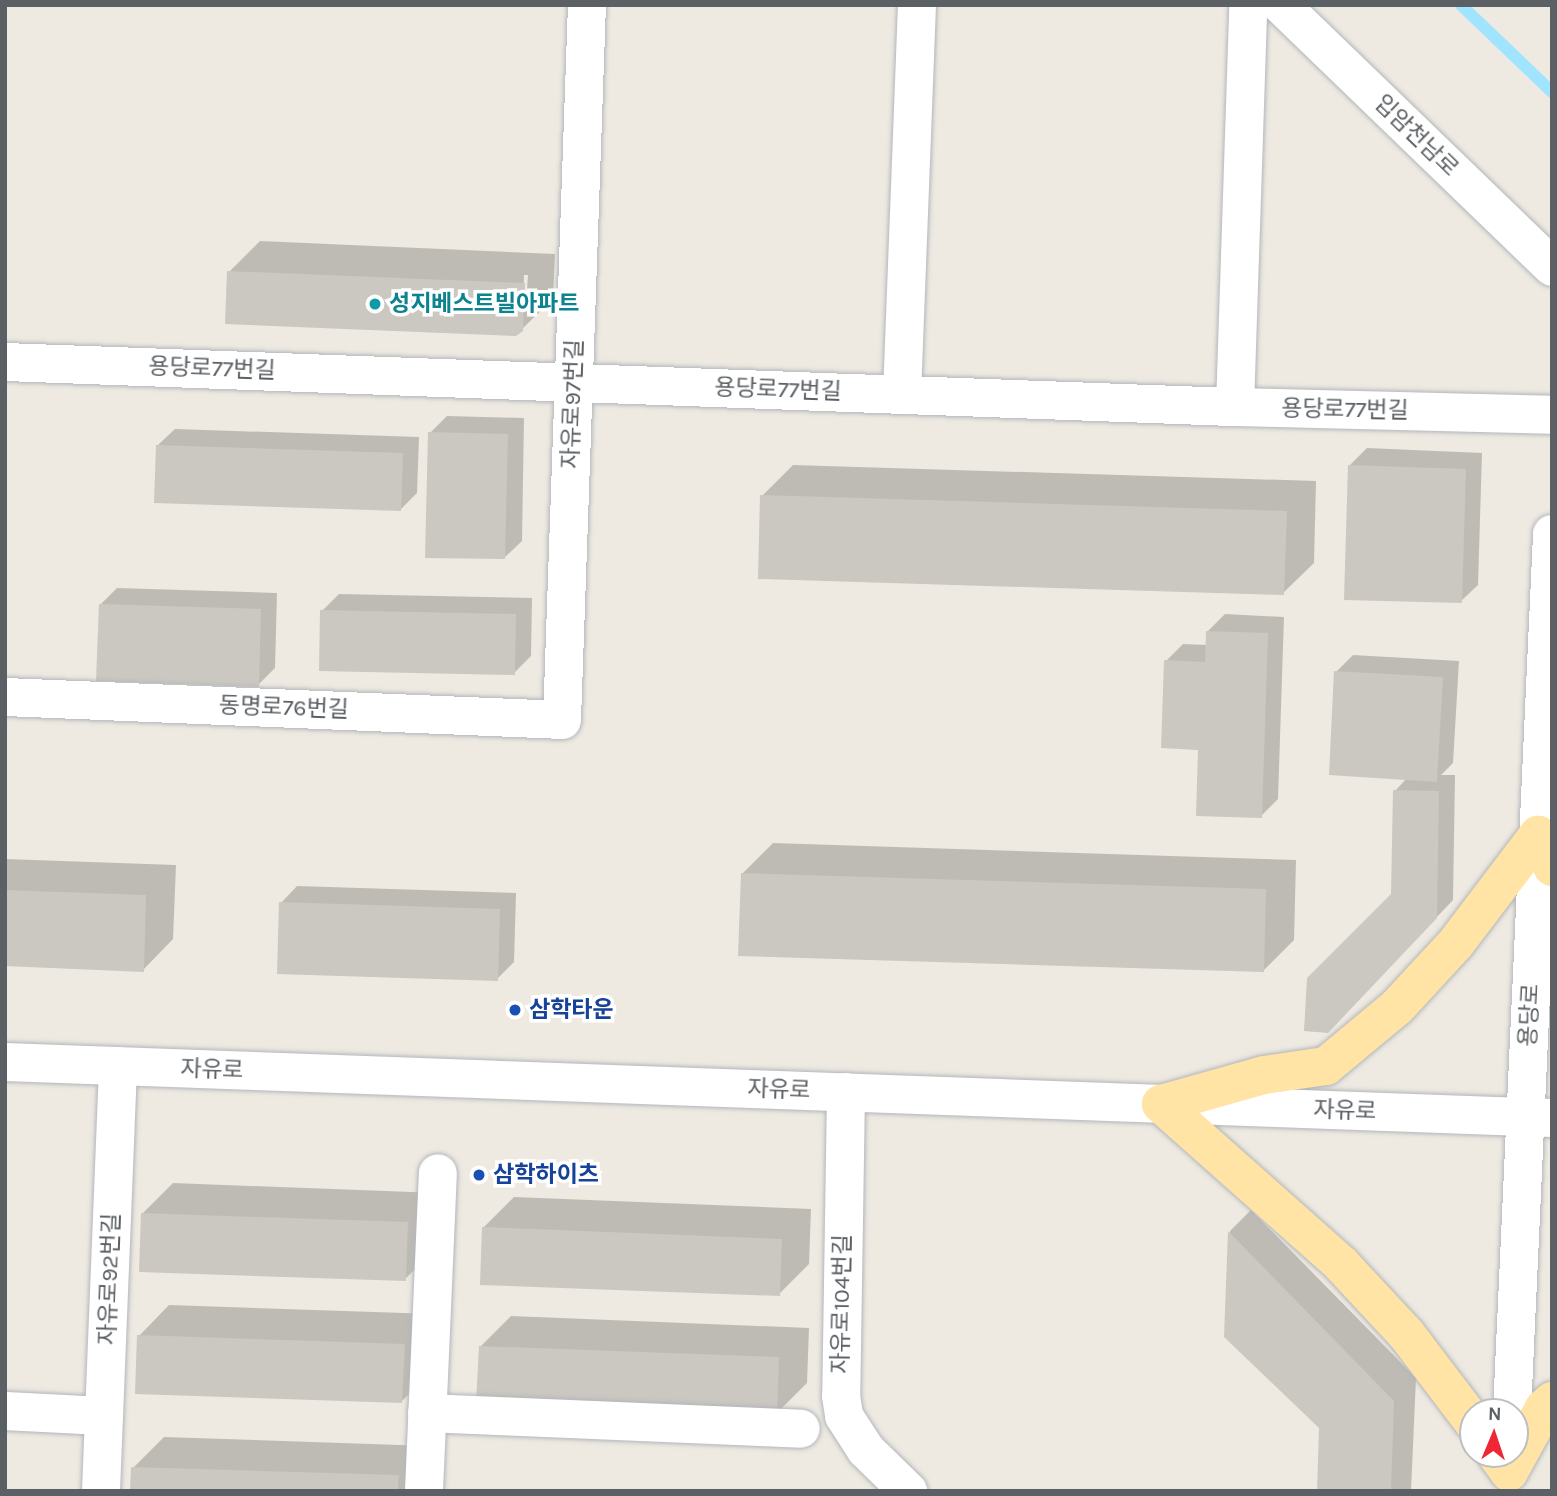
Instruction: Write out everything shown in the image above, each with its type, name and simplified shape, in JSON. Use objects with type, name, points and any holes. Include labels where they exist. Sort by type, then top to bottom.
[{"type":"main road","points":[[1161,1104],[1264,1075],[1326,1066],[1397,1007],[1545,851]]},
{"type":"main road","points":[[1161,1104],[1341,1264],[1407,1335],[1459,1404]]},
{"type":"main road","points":[[1529,1432],[1544,1408],[1552,1401]]},
{"type":"street","name":"자유로97번길","points":[[562,720],[587,5]]},
{"type":"street","points":[[901,395],[917,5]]},
{"type":"street","points":[[1235,407],[1248,5]]},
{"type":"street","name":"입암천남로","points":[[1281,5],[1552,267]]},
{"type":"street","name":"용당로77번길","points":[[5,362],[1235,407],[1552,415]]},
{"type":"street","name":"용당로","points":[[1513,1398],[1539,1117],[1552,534]]},
{"type":"street","name":"동명로76번길","points":[[5,697],[562,720]]},
{"type":"street","name":"자유로","points":[[5,1062],[1539,1117]]},
{"type":"street","name":"자유로92번길","points":[[101,1491],[118,1066]]},
{"type":"street","name":"자유로104번길","points":[[846,1093],[842,1406],[844,1416],[866,1450],[908,1491]]},
{"type":"street","points":[[424,1491],[438,1173]]},
{"type":"street","points":[[5,1411],[104,1416]]},
{"type":"street","points":[[427,1413],[801,1429]]},
{"type":"building","name":"성지베스트빌아파트","points":[[227,271],[525,283],[523,331],[516,336],[225,324]]},
{"type":"building","points":[[428,432],[508,434],[505,559],[425,558]]},
{"type":"building","points":[[156,445],[403,453],[401,511],[154,503]]},
{"type":"building","points":[[1348,465],[1466,469],[1462,603],[1344,600]]},
{"type":"building","points":[[760,495],[1287,511],[1284,595],[758,579]]},
{"type":"building","points":[[99,604],[261,609],[259,687],[96,681]]},
{"type":"building","points":[[320,610],[516,614],[515,675],[319,671]]},
{"type":"building","points":[[1206,631],[1268,633],[1262,818],[1196,816],[1198,750],[1161,748],[1164,660],[1205,662]]},
{"type":"building","points":[[1334,671],[1443,677],[1437,782],[1329,775]]},
{"type":"building","points":[[1393,790],[1439,791],[1437,918],[1328,1033],[1304,1031],[1307,978],[1391,894]]},
{"type":"building","points":[[741,873],[1266,889],[1264,972],[738,956]]},
{"type":"building","points":[[5,890],[146,895],[144,972],[5,966]]},
{"type":"building","points":[[279,902],[500,909],[498,981],[277,974]]},
{"type":"building","points":[[141,1213],[408,1222],[406,1281],[139,1272]]},
{"type":"building","points":[[482,1227],[782,1239],[780,1296],[480,1285]]},
{"type":"building","points":[[1228,1231],[1394,1401],[1391,1491],[1317,1491],[1319,1428],[1224,1337]]},
{"type":"building","points":[[137,1335],[405,1344],[402,1403],[135,1394]]},
{"type":"building","points":[[479,1346],[779,1357],[777,1415],[476,1404]]},
{"type":"building","points":[[131,1467],[399,1475],[398,1491],[130,1491]]},
{"type":"waterway","points":[[1461,5],[1552,92]]},
{"type":"place","name":"성지베스트빌아파트","points":[[375,304]]},
{"type":"place","name":"삼학타운","points":[[515,1010]]},
{"type":"place","name":"삼학하이츠","points":[[479,1175]]}]
